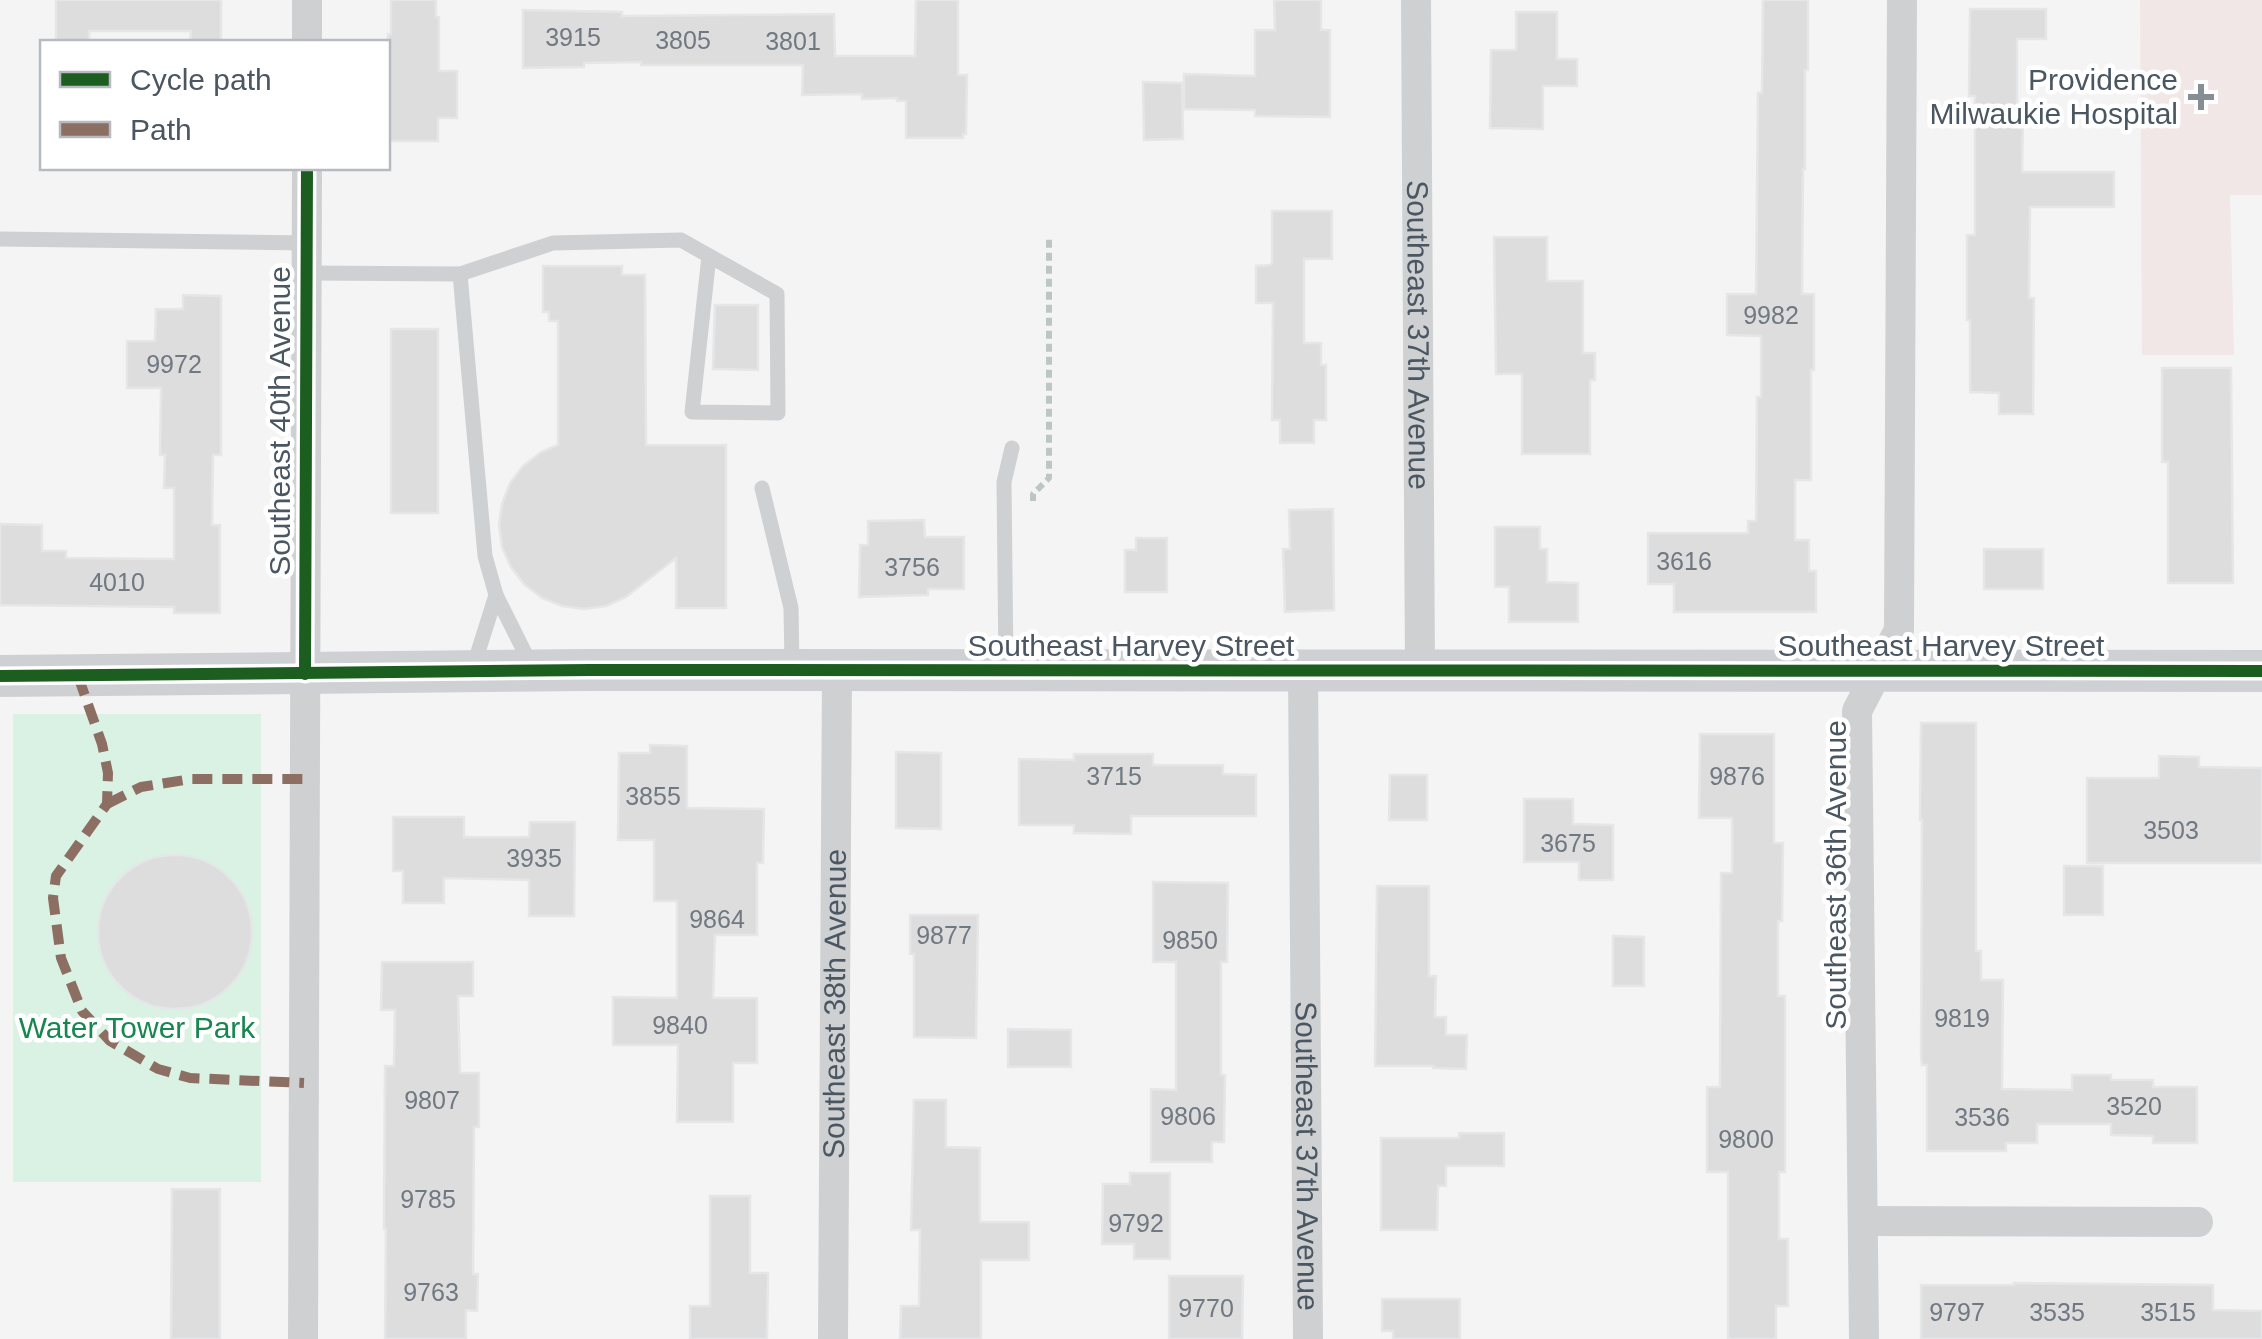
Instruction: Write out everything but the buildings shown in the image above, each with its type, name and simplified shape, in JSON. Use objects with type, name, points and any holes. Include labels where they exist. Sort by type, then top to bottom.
[{"type":"street","points":[[307,0],[307,40]]},
{"type":"street","name":"Southeast 37th Avenue","points":[[1416,0],[1420,671]]},
{"type":"street","name":"Southeast 36th Avenue","points":[[1864,1339],[1858,711],[1899,630],[1902,0]]},
{"type":"street","name":"Southeast 40th Avenue","points":[[303,1339],[306,170]]},
{"type":"street","name":"Southeast Harvey Street","points":[[0,676],[792,670],[2262,671]]},
{"type":"street","name":"Southeast 38th Avenue","points":[[833,1339],[837,670]]},
{"type":"street","name":"Southeast 37th Avenue","points":[[1302,671],[1308,1339]]},
{"type":"street","points":[[1863,1221],[2198,1222]]},
{"type":"lane","points":[[0,239],[306,258],[460,274],[553,243],[681,240],[778,294],[778,413],[692,412],[709,256]]},
{"type":"lane","points":[[460,274],[485,556],[496,595],[534,671]]},
{"type":"lane","points":[[1006,671],[1004,482],[1012,448]]},
{"type":"lane","points":[[762,488],[792,608],[792,670]]},
{"type":"lane","points":[[472,671],[496,595]]},
{"type":"path","points":[[1033,514],[1033,494],[1049,478],[1049,239]]},
{"type":"shaded area","name":"Providence Milwaukie Hospital","points":[[2140,0],[2262,0],[2262,195],[2230,195],[2234,355],[2142,355]]},
{"type":"green space","name":"Water Tower Park","points":[[13,714],[261,714],[261,1182],[13,1182]]},
{"type":"marked path","points":[[78,676],[108,773],[107,804],[56,876],[53,898],[61,958],[82,1011],[110,1041],[158,1069],[190,1078],[304,1083]]},
{"type":"marked path","points":[[107,804],[141,787],[191,779],[304,779]]},
{"type":"cycle path","points":[[305,674],[307,170]]},
{"type":"cycle path","points":[[0,676],[590,670],[2262,671]]},
{"type":"place","name":"Providence Milwaukie Hospital","points":[[2201,97]]}]
